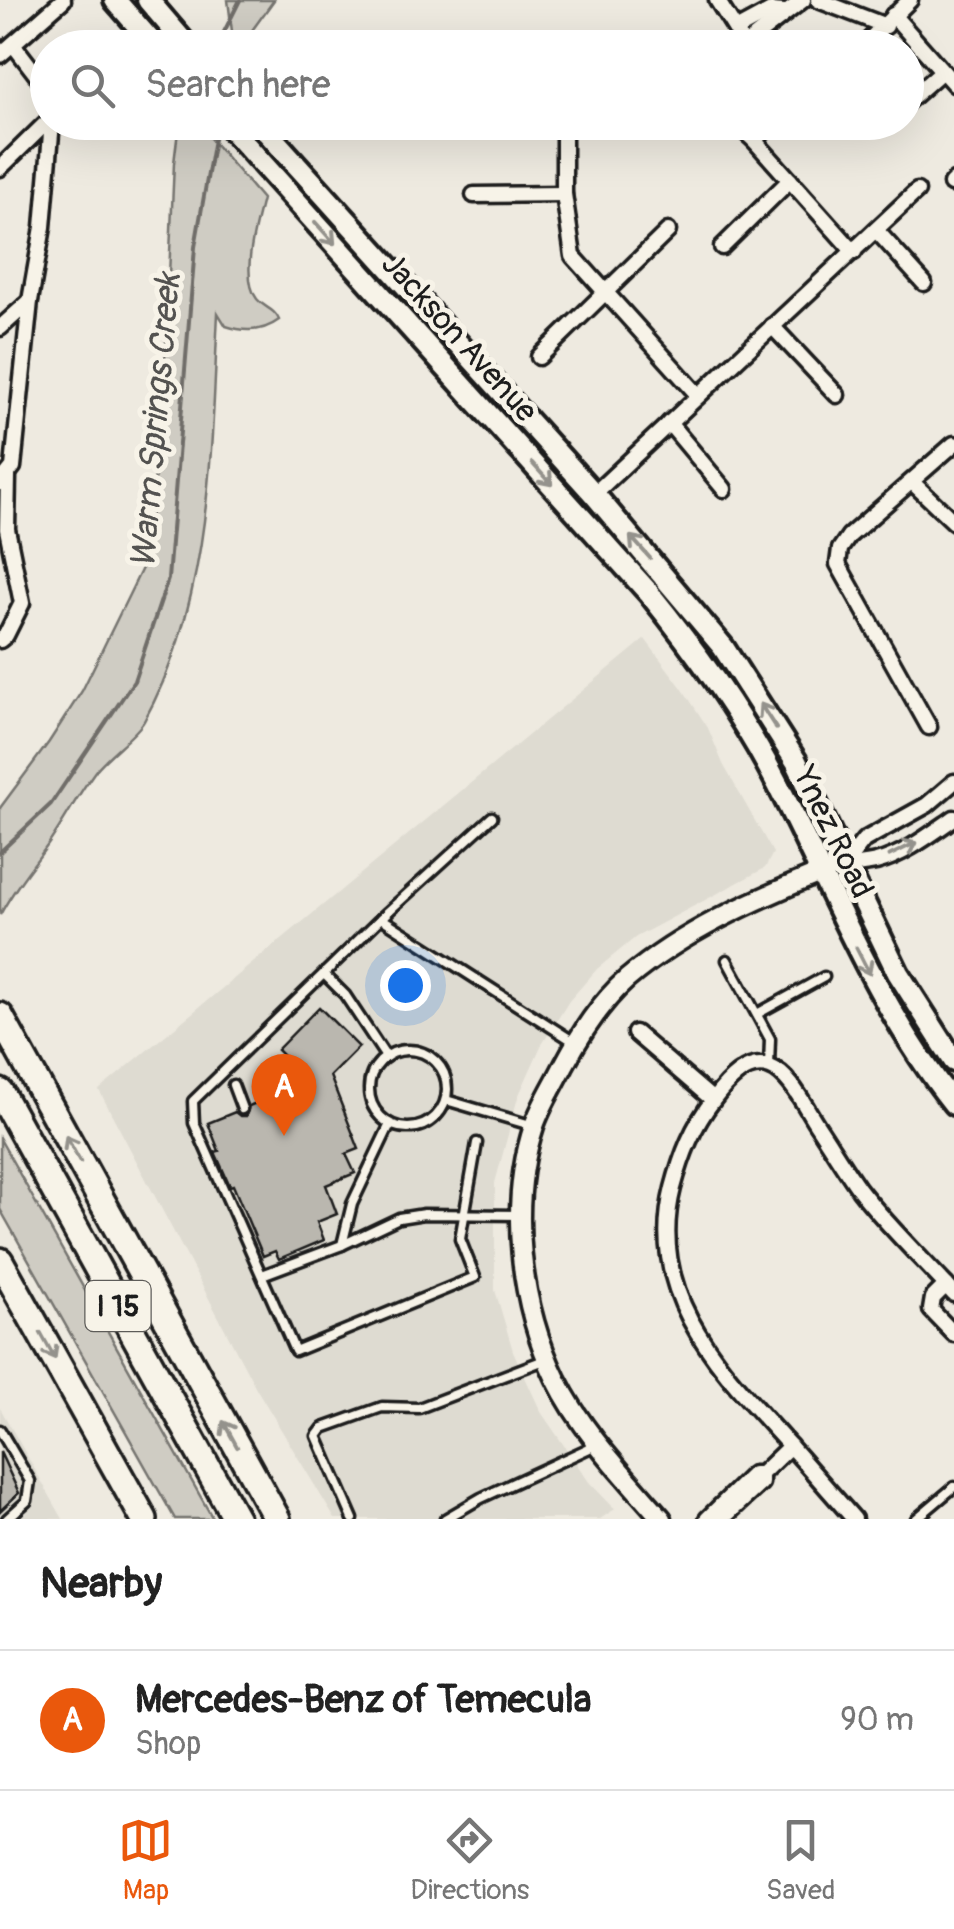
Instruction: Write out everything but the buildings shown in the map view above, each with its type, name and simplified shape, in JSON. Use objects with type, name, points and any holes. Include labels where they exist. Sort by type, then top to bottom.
[{"type":"highway","points":[[0,1016],[277,1519]]},
{"type":"highway","name":"I 15","points":[[0,1092],[236,1519]]},
{"type":"highway","name":"I 15","points":[[0,1261],[144,1519]]},
{"type":"main road","points":[[115,0],[141,30]]},
{"type":"main road","points":[[148,0],[174,30]]},
{"type":"main road","name":"Jackson Avenue","points":[[242,140],[650,592]]},
{"type":"main road","name":"Jackson Avenue","points":[[274,140],[668,578]]},
{"type":"main road","points":[[492,417],[509,401]]},
{"type":"main road","name":"Ynez Road","points":[[668,578],[723,647],[796,760],[898,973],[954,1061]]},
{"type":"main road","name":"Ynez Road","points":[[650,592],[690,642],[744,724],[882,998],[954,1104]]},
{"type":"street","points":[[0,55],[63,0]]},
{"type":"street","points":[[717,0],[736,30],[771,11],[784,12]]},
{"type":"street","points":[[762,30],[784,12],[813,0],[890,20],[900,30]]},
{"type":"street","points":[[880,30],[910,0]]},
{"type":"street","points":[[13,44],[30,66]]},
{"type":"street","points":[[924,53],[950,78],[924,93]]},
{"type":"street","points":[[0,168],[30,140]]},
{"type":"street","points":[[0,640],[22,603],[7,530],[4,479],[12,468],[30,301],[44,226],[49,140]]},
{"type":"street","points":[[564,140],[564,194],[573,256],[698,395]]},
{"type":"street","points":[[754,140],[854,252]]},
{"type":"street","points":[[722,248],[790,180]]},
{"type":"street","points":[[594,494],[917,191]]},
{"type":"street","points":[[474,195],[564,194]]},
{"type":"street","points":[[876,230],[924,283]]},
{"type":"street","points":[[539,356],[668,231]]},
{"type":"street","points":[[0,328],[30,301]]},
{"type":"street","points":[[772,326],[837,396]]},
{"type":"street","points":[[669,423],[724,488]]},
{"type":"street","points":[[928,727],[838,564],[840,549],[850,536],[954,444]]},
{"type":"street","points":[[913,483],[954,522]]},
{"type":"street","points":[[845,864],[864,840],[928,805],[954,782]]},
{"type":"street","points":[[662,1519],[598,1444],[557,1380],[548,1358],[527,1282],[520,1216],[534,1126],[594,1015],[624,982],[685,937],[820,873],[845,864],[878,862],[954,818]]},
{"type":"street","points":[[635,1034],[713,1100]]},
{"type":"street","points":[[854,1519],[734,1383],[699,1335],[676,1293],[668,1252],[667,1212],[680,1158],[696,1122],[741,1071],[757,1064],[769,1066],[789,1083],[860,1191],[950,1290],[933,1298],[931,1310],[954,1334]]},
{"type":"street","points":[[707,1519],[753,1474],[761,1474],[790,1446]]},
{"type":"street","points":[[722,1519],[761,1483],[761,1474]]},
{"type":"lane","points":[[477,1143],[460,1239],[475,1277],[295,1351],[194,1123],[194,1101],[380,918],[492,817]]},
{"type":"lane","points":[[380,918],[576,1042]]},
{"type":"lane","points":[[727,960],[770,1039],[769,1066]]},
{"type":"lane","points":[[324,974],[345,995],[386,1057]]},
{"type":"lane","points":[[756,1014],[824,977]]},
{"type":"lane","points":[[408,1050],[431,1057],[445,1076],[446,1100],[434,1119],[424,1125],[401,1128],[390,1124],[379,1116],[369,1092],[376,1066],[386,1057],[408,1050]]},
{"type":"lane","points":[[233,1085],[242,1109]]},
{"type":"lane","points":[[446,1100],[534,1126]]},
{"type":"lane","points":[[342,1246],[352,1204],[390,1124]]},
{"type":"lane","points":[[262,1275],[303,1254],[342,1246],[399,1218],[424,1214],[520,1216]]},
{"type":"lane","points":[[353,1519],[318,1436],[323,1428],[382,1406],[419,1408],[548,1358]]},
{"type":"lane","points":[[0,1430],[30,1481],[27,1500],[7,1519]]},
{"type":"lane","points":[[445,1519],[481,1498],[598,1444]]},
{"type":"lane","points":[[916,1519],[954,1487]]},
{"type":"shaded area","points":[[228,0],[274,0],[252,30],[232,30]]},
{"type":"shaded area","points":[[177,140],[212,140],[262,199],[251,250],[250,278],[257,299],[279,320],[260,329],[240,329],[226,326],[218,313],[204,522],[183,625],[166,674],[144,721],[96,770],[0,915],[0,808],[82,691],[146,560],[164,388]]},
{"type":"shaded area","points":[[645,639],[708,728],[723,764],[773,853],[765,868],[636,937],[597,969],[569,1001],[541,1046],[518,1097],[495,1183],[495,1290],[513,1351],[541,1412],[589,1482],[615,1509],[600,1519],[335,1519],[256,1388],[99,1090]]},
{"type":"shaded area","points":[[0,1139],[213,1519],[175,1519],[0,1209]]},
{"type":"shaded area","points":[[0,1408],[22,1447],[63,1519],[0,1519]]},
{"type":"waterway","name":"Warm Springs Creek","points":[[225,30],[240,0]]},
{"type":"waterway","name":"Warm Springs Creek","points":[[0,852],[51,804],[134,681],[168,579],[195,247],[214,140]]},
{"type":"place","name":"Mercedes-Benz of Temecula","points":[[284,1136]]}]
